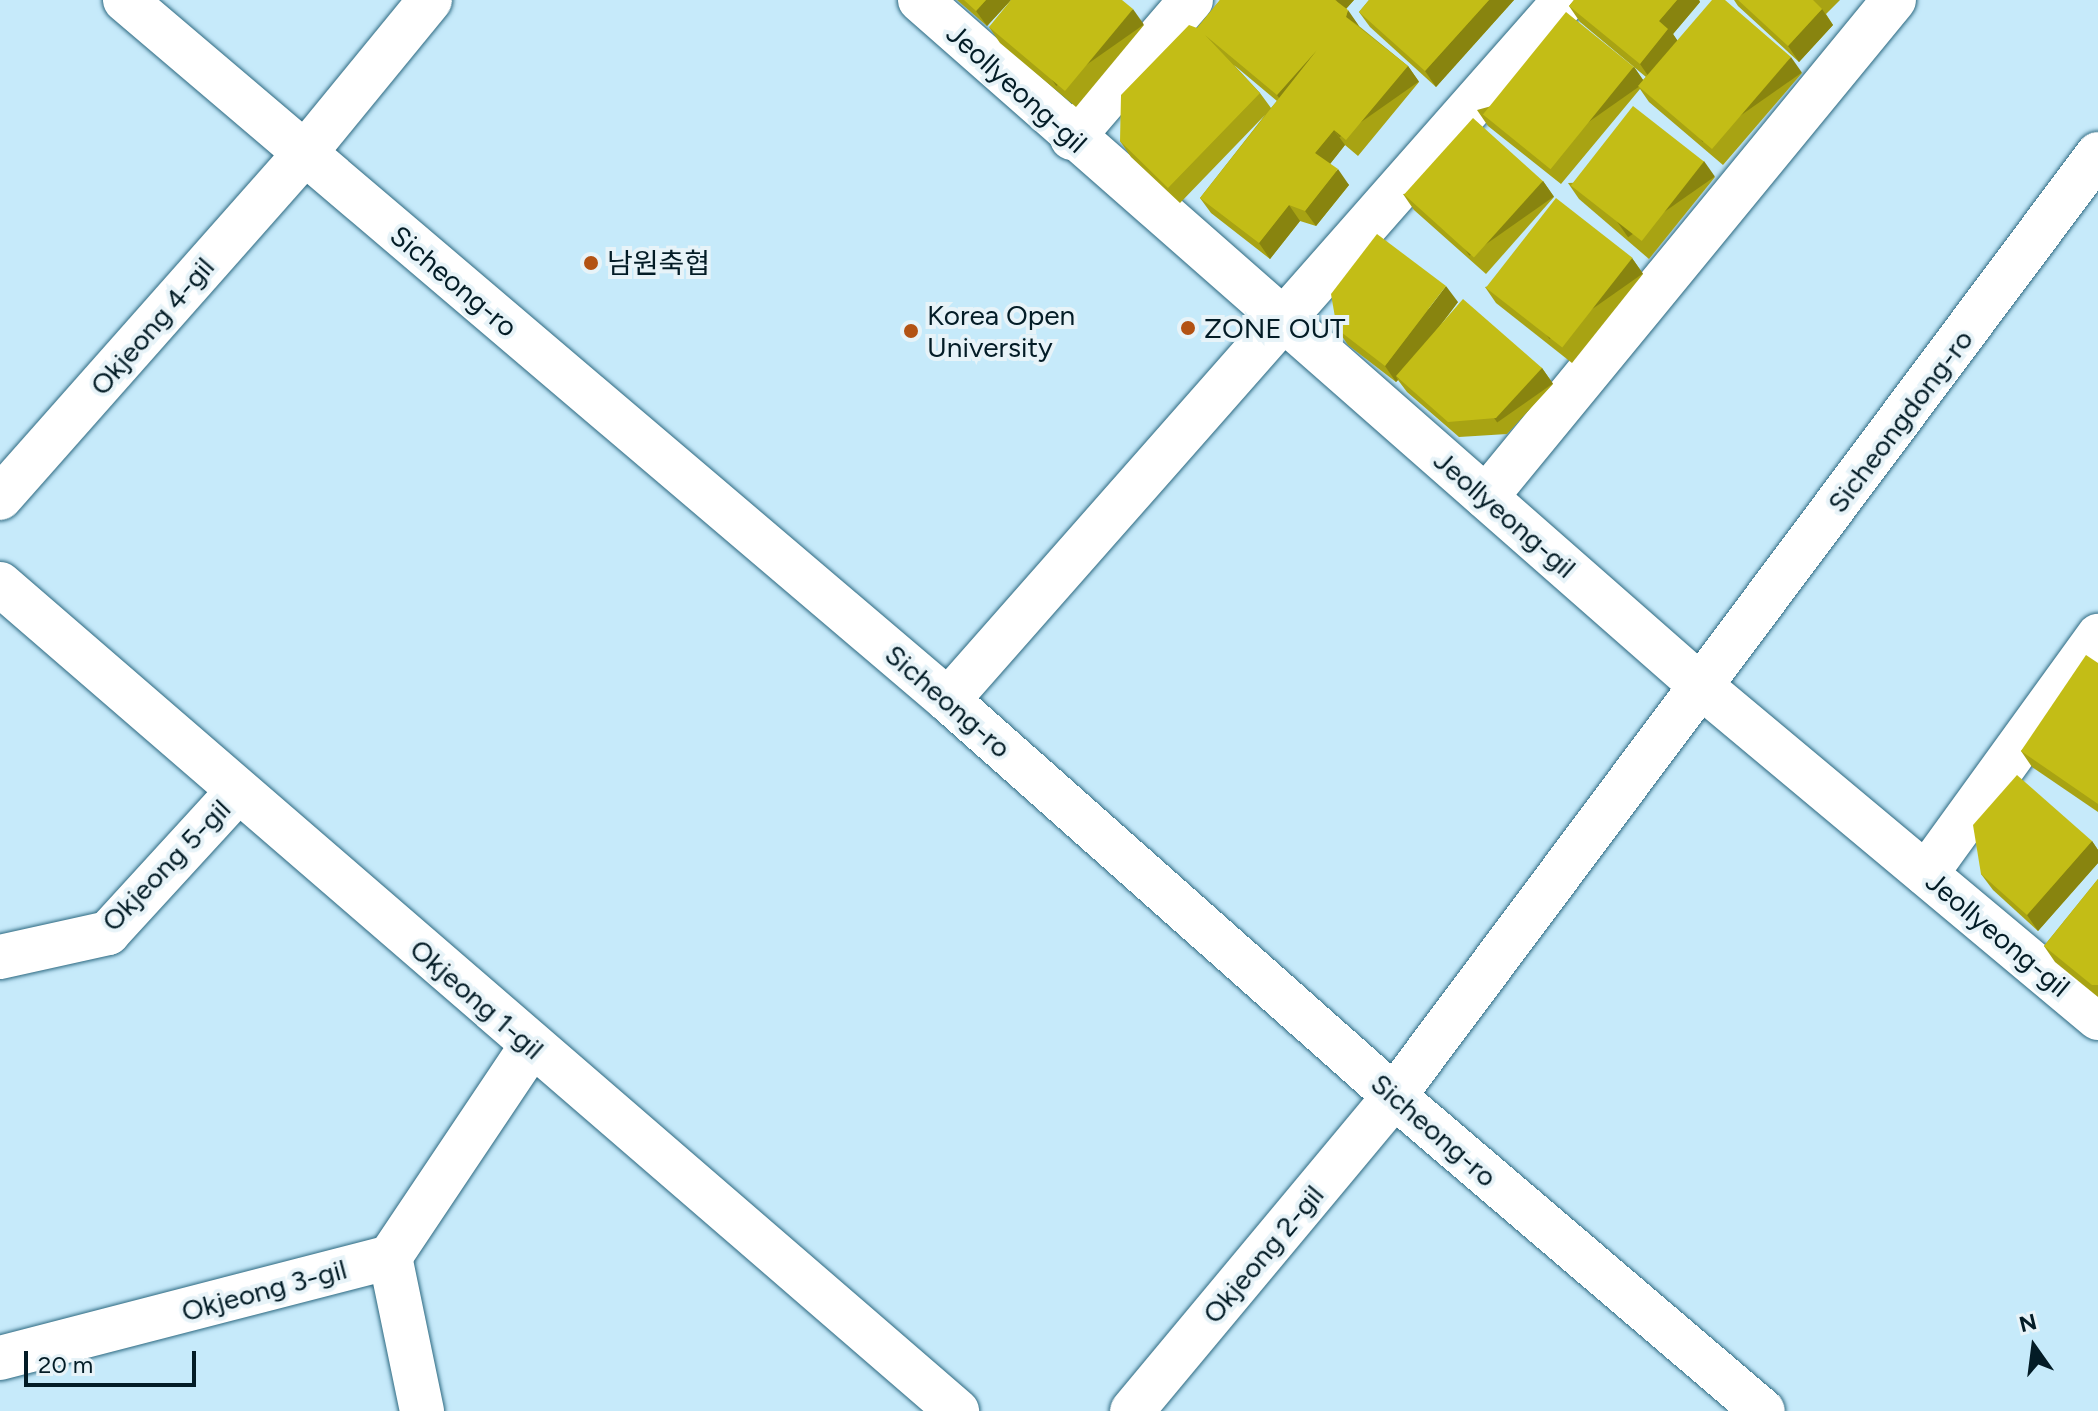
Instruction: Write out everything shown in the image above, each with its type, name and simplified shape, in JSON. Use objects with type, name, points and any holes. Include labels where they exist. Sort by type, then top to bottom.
[{"type":"street","name":"Sicheong-ro","points":[[125,0],[948,700],[1394,1096],[1763,1411]]},
{"type":"street","name":"Okjeong 4-gil","points":[[0,498],[304,154],[430,0]]},
{"type":"street","name":"Jeollyeong-gil","points":[[920,0],[1072,138],[1286,320],[1702,687],[2098,1018]]},
{"type":"street","points":[[1072,138],[1191,0]]},
{"type":"street","points":[[948,700],[1565,0]]},
{"type":"street","points":[[1486,497],[1894,0]]},
{"type":"street","name":"Sicheongdong-ro","points":[[1394,1096],[2098,154]]},
{"type":"street","name":"Okjeong 1-gil","points":[[0,584],[237,792],[957,1411]]},
{"type":"street","points":[[1926,874],[2098,636]]},
{"type":"street","name":"Okjeong 5-gil","points":[[0,957],[108,933],[237,792]]},
{"type":"street","points":[[422,1411],[390,1257],[531,1046]]},
{"type":"street","name":"Okjeong 2-gil","points":[[1132,1411],[1394,1096]]},
{"type":"street","name":"Okjeong 3-gil","points":[[0,1358],[390,1257]]},
{"type":"building","points":[[964,0],[986,0],[976,11]]},
{"type":"building","points":[[1011,0],[1122,0],[1133,9],[1065,91],[989,27]]},
{"type":"building","points":[[1220,0],[1335,0],[1348,10],[1346,17],[1408,66],[1346,140],[1334,130],[1315,153],[1338,169],[1305,211],[1289,205],[1259,243],[1200,198],[1317,50],[1277,95],[1205,35],[1260,93],[1168,188],[1120,141],[1121,95],[1189,25],[1197,28]]},
{"type":"building","points":[[1369,0],[1489,0],[1425,71],[1359,12]]},
{"type":"building","points":[[1574,0],[1677,0],[1659,21],[1668,29],[1640,64],[1569,6]]},
{"type":"building","points":[[1712,0],[1725,0],[1791,57],[1712,149],[1638,86]]},
{"type":"building","points":[[1738,0],[1813,0],[1822,9],[1788,46]]},
{"type":"building","points":[[1566,12],[1634,67],[1551,169],[1483,115]]},
{"type":"building","points":[[1633,106],[1704,161],[1642,241],[1571,186]]},
{"type":"building","points":[[1473,118],[1543,181],[1474,257],[1404,195]]},
{"type":"building","points":[[1556,198],[1632,258],[1562,348],[1486,288]]},
{"type":"building","points":[[1377,234],[1446,286],[1385,366],[1337,329],[1331,294]]},
{"type":"building","points":[[1463,299],[1542,368],[1496,418],[1448,422],[1396,376]]},
{"type":"building","points":[[2086,655],[2098,663],[2098,804],[2021,751]]},
{"type":"building","points":[[2017,775],[2092,841],[2027,915],[1981,874],[1973,825]]},
{"type":"building","points":[[2098,879],[2098,985],[2092,985],[2044,946]]},
{"type":"place","name":"남원축협","points":[[591,263]]},
{"type":"place","name":"ZONE OUT","points":[[1188,328]]},
{"type":"place","name":"Korea Open University","points":[[911,331]]}]
